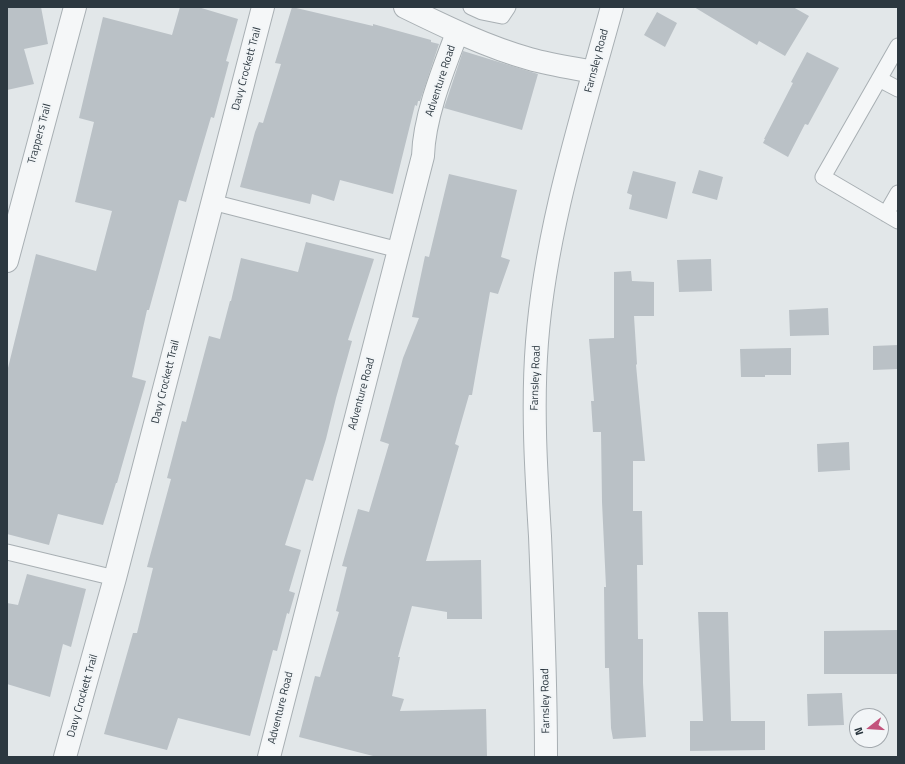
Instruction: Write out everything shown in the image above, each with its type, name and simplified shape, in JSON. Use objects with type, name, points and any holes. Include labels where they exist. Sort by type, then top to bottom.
[{"type":"street","name":"Trappers Trail","points":[[7,261],[75,7]]},
{"type":"street","name":"Davy Crockett Trail","points":[[66,757],[115,578],[263,7]]},
{"type":"street","name":"Adventure Road","points":[[405,7],[457,32],[531,59],[594,72]]},
{"type":"street","name":"Farnsley Road","points":[[546,757],[545,658],[534,418],[537,343],[544,279],[561,194],[612,7]]},
{"type":"street","name":"Adventure Road","points":[[269,757],[423,156],[423,140],[438,84],[457,32]]},
{"type":"lane","points":[[471,7],[482,12],[502,16],[508,7]]},
{"type":"lane","points":[[898,46],[822,177],[892,217],[898,193]]},
{"type":"lane","points":[[879,79],[898,89]]},
{"type":"lane","points":[[212,202],[399,250]]},
{"type":"lane","points":[[7,552],[115,578]]},
{"type":"building","points":[[7,7],[41,7],[48,44],[24,49],[34,84],[7,90]]},
{"type":"building","points":[[180,7],[198,7],[238,19],[226,61],[229,62],[214,118],[211,117],[186,202],[179,200],[149,310],[147,310],[132,377],[146,381],[117,483],[103,525],[58,514],[49,545],[7,534],[7,372],[36,254],[96,271],[112,211],[75,202],[94,122],[79,118],[103,17],[172,35]]},
{"type":"building","points":[[292,7],[373,26],[373,24],[431,40],[431,42],[439,44],[420,101],[418,101],[417,106],[415,105],[393,194],[340,180],[334,201],[312,194],[310,204],[240,187],[255,132],[259,122],[263,123],[281,64],[275,63]]},
{"type":"building","points":[[694,7],[793,7],[809,16],[785,56],[759,41],[757,45]]},
{"type":"building","points":[[657,12],[677,23],[665,47],[644,35]]},
{"type":"building","points":[[463,51],[538,74],[522,130],[444,108]]},
{"type":"building","points":[[807,52],[839,68],[808,125],[805,124],[788,157],[763,143],[793,83],[791,82]]},
{"type":"building","points":[[699,170],[723,177],[717,200],[692,193]]},
{"type":"building","points":[[633,171],[676,182],[667,219],[629,209],[632,195],[627,193]]},
{"type":"building","points":[[449,174],[517,190],[501,257],[510,260],[498,294],[490,292],[472,395],[469,395],[455,444],[459,446],[426,561],[481,560],[482,619],[447,619],[447,612],[412,606],[398,657],[400,657],[392,696],[404,699],[400,711],[486,709],[487,757],[377,757],[299,737],[315,676],[320,677],[339,612],[336,611],[347,567],[342,566],[358,509],[369,512],[389,444],[380,441],[403,358],[419,318],[412,317],[425,256],[429,257]]},
{"type":"building","points":[[306,242],[374,259],[348,340],[352,341],[326,439],[313,481],[306,479],[285,545],[301,550],[289,591],[295,593],[289,614],[287,613],[277,651],[273,650],[250,736],[178,718],[167,750],[104,734],[133,633],[137,633],[153,568],[147,567],[171,479],[167,478],[182,421],[186,422],[209,336],[220,339],[241,258],[298,272]]},
{"type":"building","points":[[711,259],[712,291],[679,292],[677,260]]},
{"type":"building","points":[[631,271],[632,281],[654,282],[654,316],[634,316],[636,365],[645,461],[633,461],[633,511],[642,511],[643,565],[637,565],[638,639],[643,639],[643,683],[646,737],[613,739],[611,728],[609,668],[605,668],[604,587],[606,587],[602,502],[601,432],[593,432],[591,401],[594,401],[589,339],[614,338],[614,272]]},
{"type":"building","points":[[828,308],[829,335],[790,336],[789,310]]},
{"type":"building","points":[[898,345],[898,369],[873,370],[873,346]]},
{"type":"building","points":[[791,348],[791,375],[741,377],[740,349]]},
{"type":"building","points":[[849,442],[850,470],[818,472],[817,444]]},
{"type":"building","points":[[27,574],[86,589],[71,647],[63,644],[50,697],[7,684],[7,603],[18,605]]},
{"type":"building","points":[[698,612],[728,612],[731,721],[765,721],[765,750],[690,751],[690,721],[703,721]]},
{"type":"building","points":[[898,630],[898,674],[824,674],[824,631]]},
{"type":"building","points":[[842,693],[844,725],[808,726],[807,694]]}]
